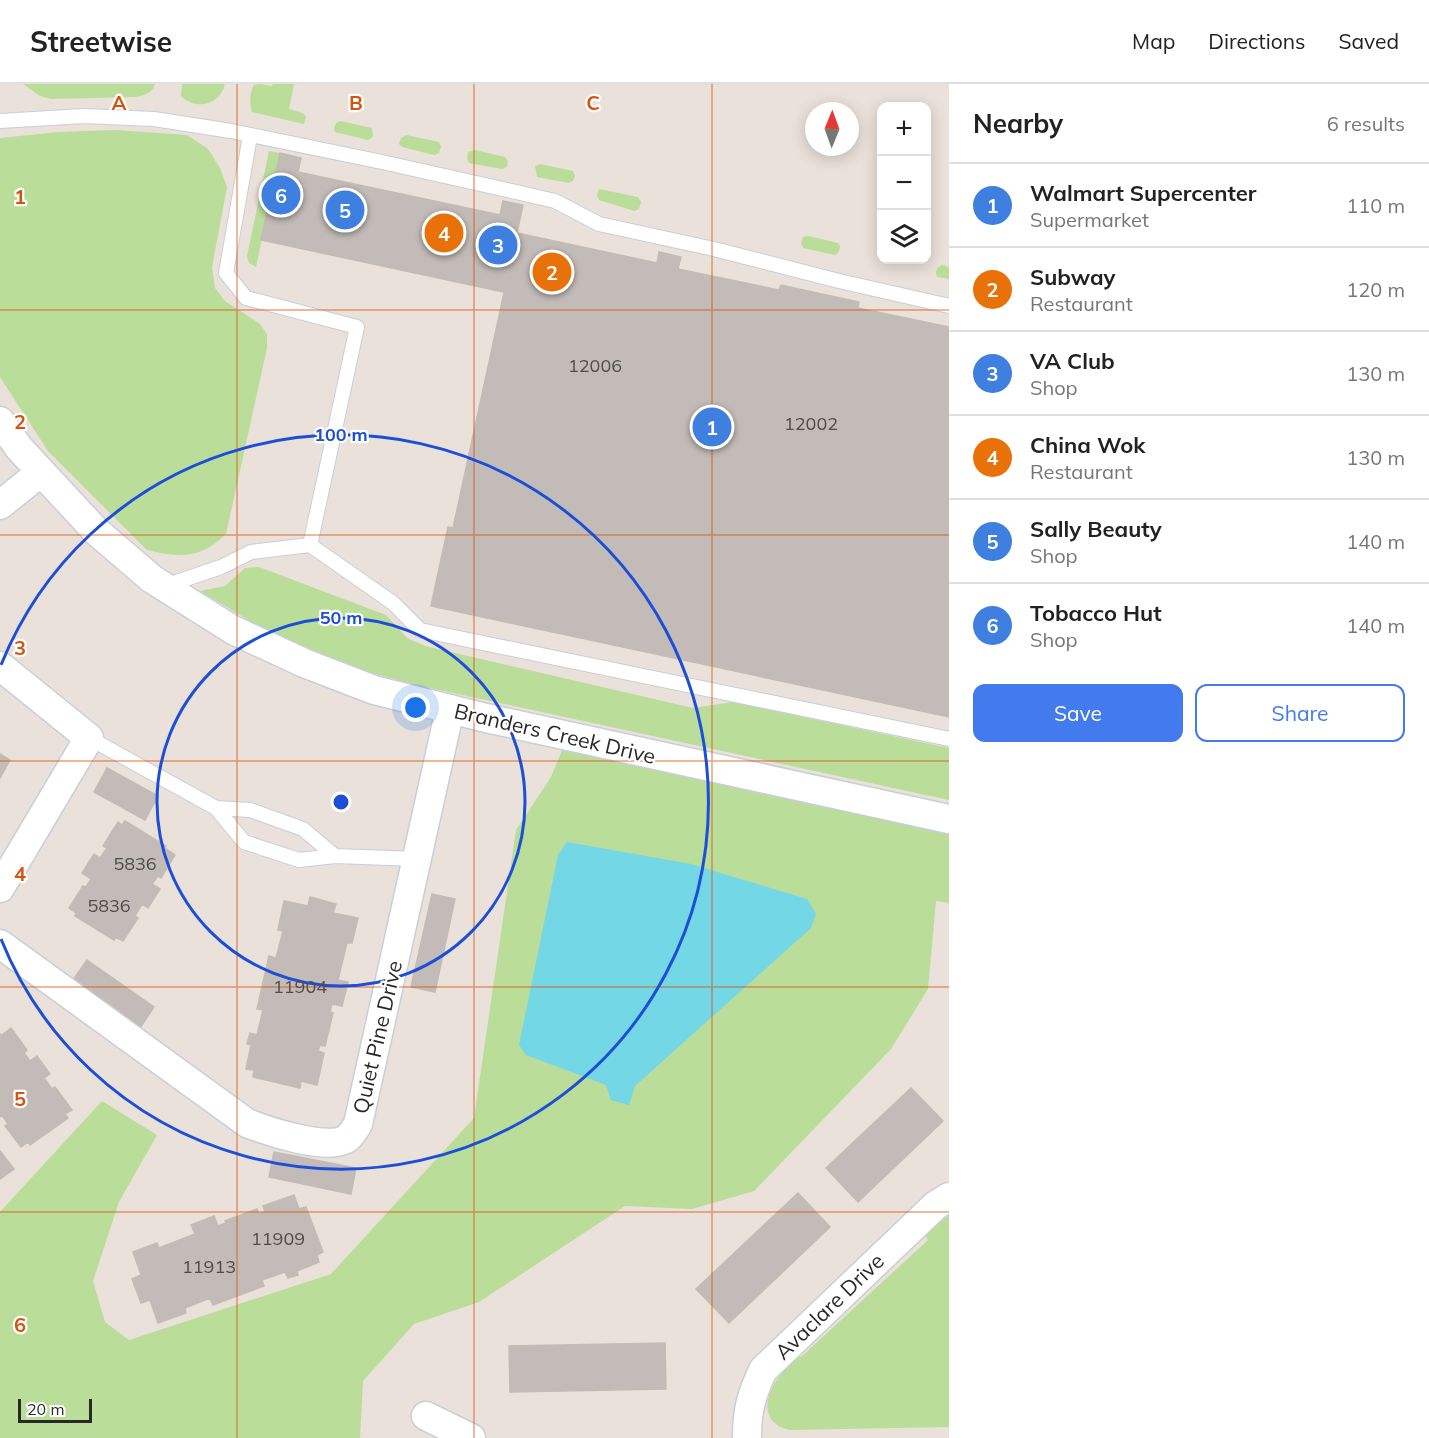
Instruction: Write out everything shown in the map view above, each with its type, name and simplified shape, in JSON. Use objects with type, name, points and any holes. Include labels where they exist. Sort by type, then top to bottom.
[{"type":"street","name":"Branders Creek Drive","points":[[0,421],[19,448],[96,531],[152,579],[233,630],[304,663],[374,690],[450,709],[949,819]]},
{"type":"street","points":[[0,505],[41,472]]},
{"type":"street","points":[[0,666],[89,738],[0,888]]},
{"type":"street","name":"Quiet Pine Drive","points":[[0,944],[247,1123],[267,1131],[326,1143],[345,1140],[358,1124],[450,709]]},
{"type":"street","name":"Avaclare Drive","points":[[747,1438],[747,1414],[763,1370],[928,1213],[949,1197]]},
{"type":"street","points":[[426,1416],[471,1438]]},
{"type":"lane","points":[[0,121],[84,116],[144,118],[250,136],[382,162],[555,201],[599,224],[714,249],[949,306]]},
{"type":"lane","points":[[250,136],[226,273],[246,298],[357,327],[310,545]]},
{"type":"lane","points":[[164,586],[221,567],[251,552],[310,545],[393,603],[420,630],[949,739]]},
{"type":"lane","points":[[89,738],[216,808],[244,842],[299,860],[335,856],[417,859]]},
{"type":"lane","points":[[216,808],[250,810],[303,829],[335,856]]},
{"type":"green space","points":[[23,84],[155,84],[150,92],[135,97],[51,99],[40,96]]},
{"type":"green space","points":[[182,84],[225,84],[213,101],[200,104],[187,101],[181,96]]},
{"type":"green space","points":[[273,84],[294,84],[289,109],[303,113],[306,117],[304,124],[252,112],[250,102],[252,91],[254,85],[272,86]]},
{"type":"green space","points":[[340,121],[372,128],[373,137],[368,140],[335,132],[336,123]]},
{"type":"green space","points":[[115,130],[187,135],[208,149],[220,168],[227,187],[212,267],[215,288],[225,301],[260,324],[267,334],[267,348],[226,534],[208,548],[190,554],[180,555],[147,550],[48,451],[0,377],[0,138],[59,132]]},
{"type":"green space","points":[[406,135],[439,142],[441,147],[439,153],[434,155],[402,147],[399,144],[401,138]]},
{"type":"green space","points":[[475,150],[505,157],[508,161],[507,167],[502,169],[469,163],[468,152]]},
{"type":"green space","points":[[269,151],[280,153],[256,267],[249,263],[247,256]]},
{"type":"green space","points":[[540,164],[573,171],[575,176],[573,181],[569,183],[537,177],[535,166]]},
{"type":"green space","points":[[599,189],[638,197],[641,202],[639,209],[634,211],[599,200],[597,195]]},
{"type":"green space","points":[[808,236],[838,243],[839,252],[835,255],[803,248],[801,243],[803,237]]},
{"type":"green space","points":[[942,265],[949,267],[949,279],[937,277],[937,268]]},
{"type":"green space","points":[[259,567],[386,615],[407,638],[425,646],[693,708],[733,702],[949,748],[949,800],[416,685],[354,668],[267,631],[200,591],[225,586],[245,568]]},
{"type":"green space","points":[[565,743],[949,832],[949,903],[936,901],[928,989],[891,1049],[754,1191],[692,1209],[625,1206],[479,1302],[414,1324],[363,1381],[360,1438],[0,1438],[0,1212],[102,1101],[157,1135],[119,1202],[93,1281],[105,1322],[129,1340],[331,1274],[474,1118],[516,830],[551,777]]},
{"type":"green space","points":[[949,1212],[949,1427],[789,1430],[777,1425],[767,1408],[768,1399],[793,1356],[801,1357],[928,1240],[924,1234]]},
{"type":"water","points":[[567,842],[691,864],[807,899],[816,914],[811,928],[635,1086],[629,1105],[611,1100],[606,1085],[526,1055],[519,1045],[558,855]]},
{"type":"building","points":[[280,153],[301,158],[298,172],[500,215],[503,201],[523,205],[504,292],[261,240]]},
{"type":"building","points":[[517,233],[657,263],[659,252],[681,257],[678,269],[779,290],[781,285],[859,302],[858,308],[949,327],[949,717],[431,606],[448,527],[453,528]]},
{"type":"building","points":[[0,754],[10,760],[0,778]]},
{"type":"building","points":[[107,768],[158,796],[145,820],[94,792]]},
{"type":"building","points":[[125,821],[166,846],[165,848],[175,855],[161,878],[158,876],[152,884],[160,889],[148,908],[142,904],[135,916],[138,918],[123,941],[116,937],[114,940],[75,916],[76,913],[69,908],[83,886],[86,887],[91,879],[82,873],[94,854],[100,858],[107,848],[103,846],[118,822],[122,825]]},
{"type":"building","points":[[432,894],[455,899],[435,992],[411,987]]},
{"type":"building","points":[[310,897],[336,904],[333,913],[358,918],[352,943],[347,943],[338,980],[348,982],[342,1006],[332,1004],[330,1012],[333,1013],[325,1046],[320,1045],[318,1051],[324,1053],[317,1085],[301,1081],[300,1088],[253,1077],[254,1070],[246,1069],[251,1045],[247,1044],[250,1033],[257,1035],[263,1010],[257,1009],[269,956],[276,958],[283,931],[278,930],[284,901],[308,906]]},
{"type":"building","points":[[87,960],[154,1007],[140,1028],[73,980]]},
{"type":"building","points":[[11,1028],[27,1050],[24,1053],[30,1061],[37,1056],[50,1074],[44,1078],[52,1089],[55,1087],[72,1110],[65,1114],[68,1118],[30,1145],[28,1142],[21,1147],[5,1126],[8,1124],[2,1115],[0,1117],[0,1034],[2,1035]]},
{"type":"building","points":[[911,1088],[943,1121],[858,1202],[826,1168]]},
{"type":"building","points":[[0,1151],[14,1169],[0,1179]]},
{"type":"building","points":[[274,1152],[356,1168],[351,1194],[269,1177]]},
{"type":"building","points":[[798,1193],[830,1227],[729,1323],[696,1289]]},
{"type":"building","points":[[294,1195],[299,1209],[306,1207],[323,1252],[317,1255],[319,1262],[297,1271],[298,1275],[288,1278],[285,1272],[262,1280],[264,1286],[213,1305],[210,1298],[185,1308],[186,1313],[158,1323],[150,1300],[141,1303],[132,1279],[141,1275],[133,1252],[157,1243],[159,1248],[195,1234],[191,1225],[214,1216],[218,1226],[257,1209],[259,1214],[265,1212],[263,1206]]},
{"type":"building","points":[[665,1343],[666,1389],[510,1392],[509,1346]]},
{"type":"place","name":"Tobacco Hut","points":[[281,195]]},
{"type":"place","name":"Sally Beauty","points":[[345,210]]},
{"type":"place","name":"China Wok","points":[[444,233]]},
{"type":"place","name":"VA Club","points":[[498,245]]},
{"type":"place","name":"Subway","points":[[552,272]]},
{"type":"place","name":"Walmart Supercenter","points":[[712,427]]}]
